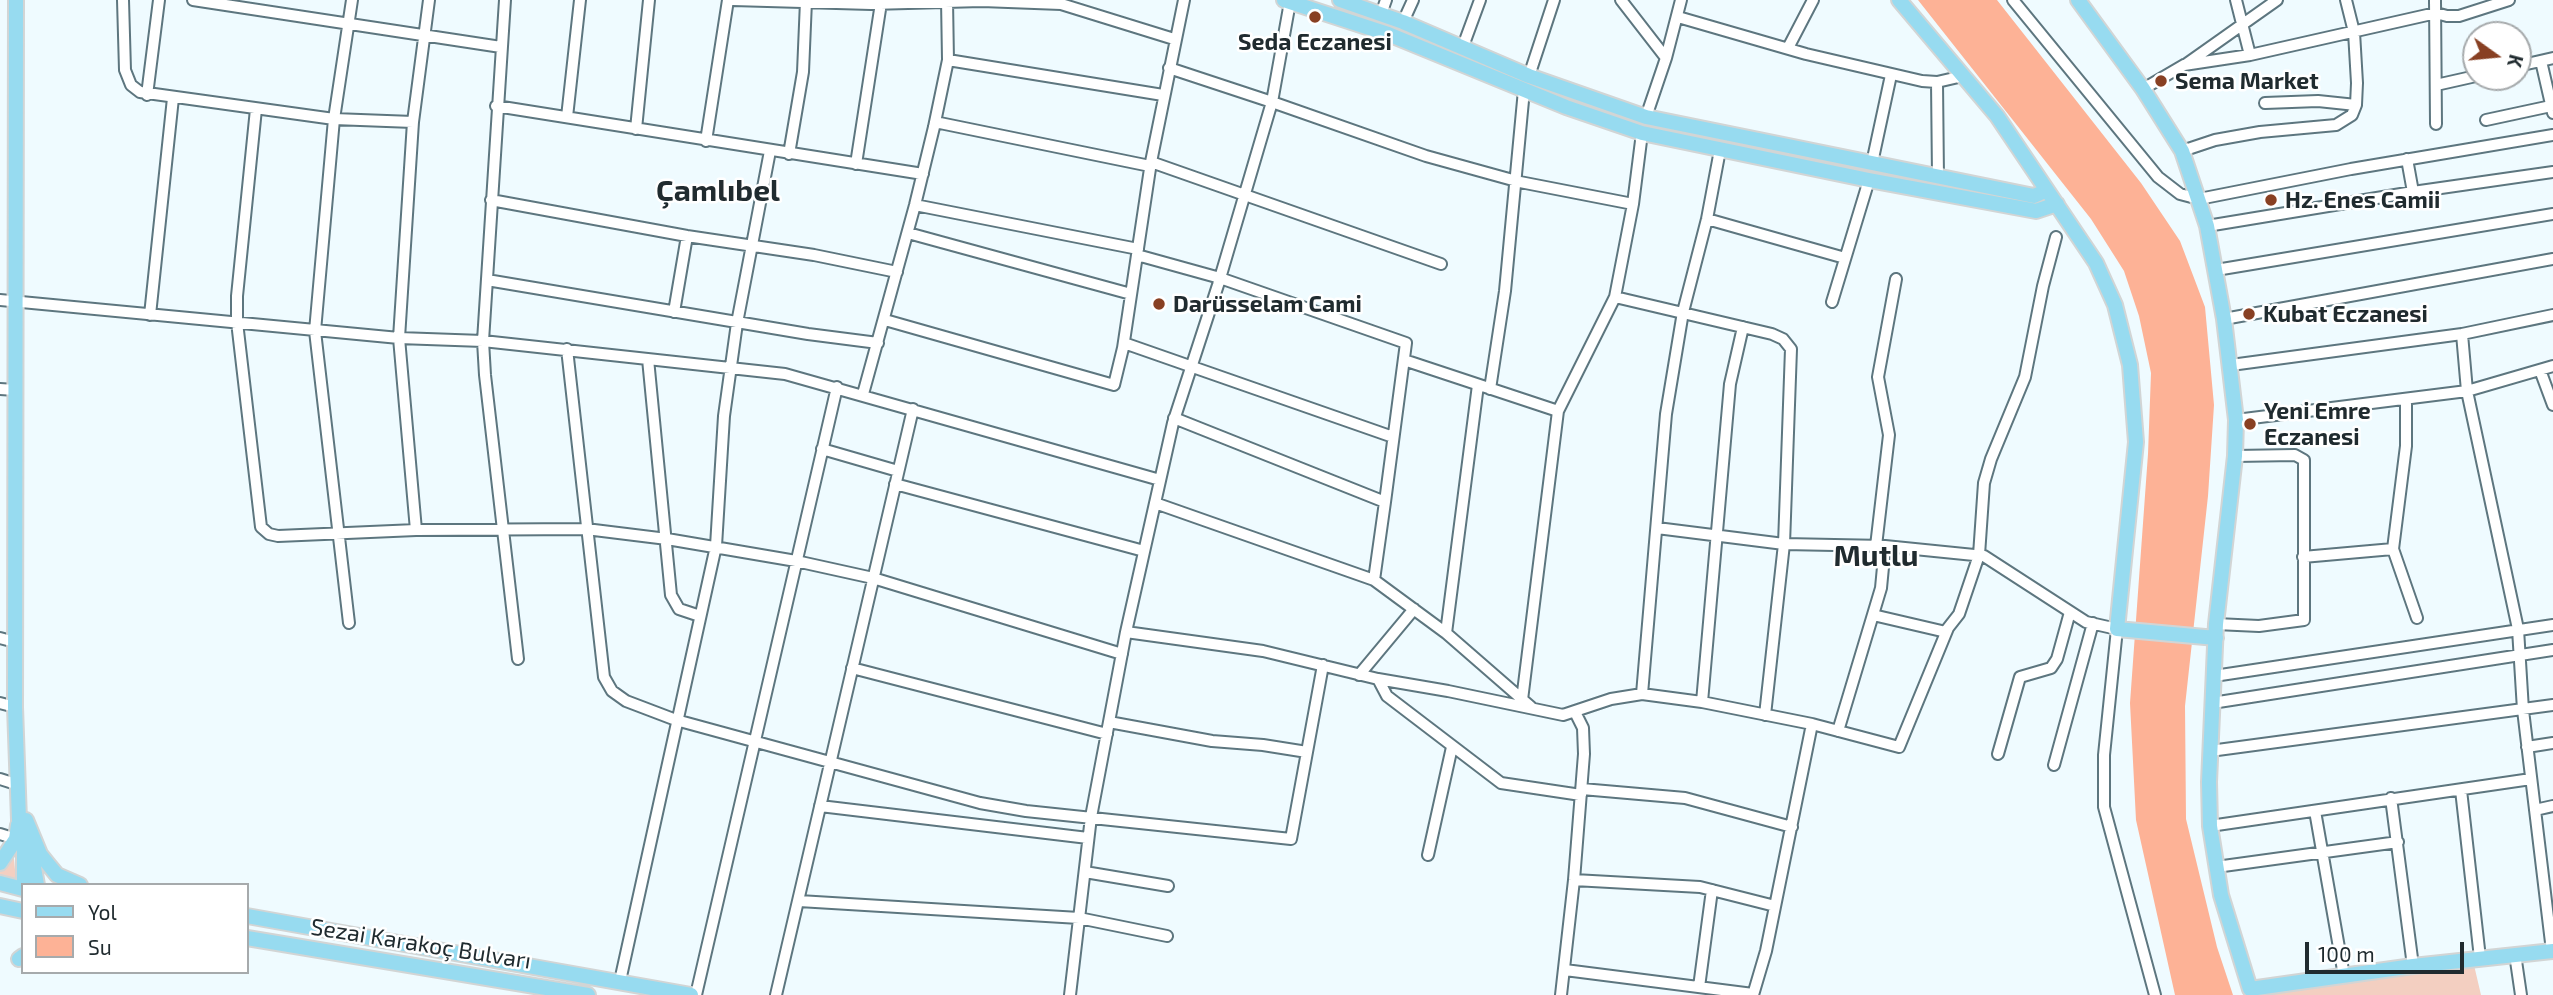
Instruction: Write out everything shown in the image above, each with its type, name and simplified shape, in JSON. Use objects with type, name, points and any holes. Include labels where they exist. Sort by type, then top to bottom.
[{"type":"main road","points":[[16,0],[16,302],[7,389],[15,642],[7,705],[23,820],[23,883]]},
{"type":"main road","points":[[1340,0],[1384,7],[1404,22],[1462,49],[1529,76],[1646,117],[2034,196],[2047,190]]},
{"type":"main road","points":[[1899,0],[1997,116],[2096,263],[2115,305],[2130,365],[2136,442],[2123,630],[2212,633]]},
{"type":"main road","points":[[2078,0],[2143,89],[2182,151],[2207,226],[2216,270],[2231,365],[2236,420],[2235,456],[2212,633],[2214,676],[2210,826],[2221,895],[2251,992],[2413,966],[2553,951]]},
{"type":"main road","points":[[1287,1],[1388,34],[1524,90],[1642,133],[2036,211],[2057,204]]},
{"type":"main road","points":[[0,863],[16,839],[23,820]]},
{"type":"main road","points":[[23,820],[37,883]]},
{"type":"main road","points":[[23,820],[40,854],[57,875],[75,883]]},
{"type":"main road","points":[[0,883],[21,887]]},
{"type":"main road","points":[[0,906],[21,907]]},
{"type":"main road","points":[[248,916],[693,995]]},
{"type":"main road","name":"Sezai Karakoç Bulvarı","points":[[248,938],[589,995]]},
{"type":"street","points":[[123,0],[125,70],[134,90],[173,99],[334,119],[413,122]]},
{"type":"street","points":[[147,95],[159,0]]},
{"type":"street","points":[[193,0],[349,26],[501,47]]},
{"type":"street","points":[[349,623],[316,331],[334,119],[352,0]]},
{"type":"street","points":[[416,530],[399,338],[413,122],[429,0]]},
{"type":"street","points":[[505,0],[496,106],[483,341],[518,659]]},
{"type":"street","points":[[567,117],[580,0]]},
{"type":"street","points":[[636,129],[649,0]]},
{"type":"street","points":[[706,141],[730,0],[1061,4],[1174,39]]},
{"type":"street","points":[[885,320],[1114,385],[1124,343],[1150,164],[1184,0]]},
{"type":"street","points":[[1404,22],[1413,0]]},
{"type":"street","points":[[1462,49],[1480,0]]},
{"type":"street","points":[[1529,76],[1554,0]]},
{"type":"street","points":[[1621,0],[1666,58]]},
{"type":"street","points":[[1646,117],[1666,58],[1681,0]]},
{"type":"street","points":[[1788,48],[1813,0]]},
{"type":"street","points":[[2013,0],[2158,177],[2180,194],[2199,199],[2407,159],[2553,135]]},
{"type":"street","points":[[2236,0],[2250,55]]},
{"type":"street","points":[[2143,89],[2184,65],[2277,0]]},
{"type":"street","points":[[2182,151],[2215,140],[2260,132],[2336,125],[2352,115],[2356,105],[2357,83],[2354,32],[2346,0]]},
{"type":"street","points":[[2435,0],[2436,124]]},
{"type":"street","points":[[2184,65],[2250,55],[2437,13],[2459,16],[2509,0]]},
{"type":"street","points":[[789,154],[803,72],[806,1]]},
{"type":"street","points":[[863,394],[885,320],[935,122],[948,60],[947,1]]},
{"type":"street","points":[[1070,995],[1091,817],[1126,632],[1174,418],[1220,278],[1272,102],[1287,1]]},
{"type":"street","points":[[856,164],[881,3]]},
{"type":"street","points":[[1678,17],[1891,75],[1937,82],[1963,76]]},
{"type":"street","points":[[2532,63],[2553,58]]},
{"type":"street","points":[[948,60],[1163,95]]},
{"type":"street","points":[[2486,120],[2552,110],[2541,61]]},
{"type":"street","points":[[1169,68],[1426,156],[1515,181],[1633,204]]},
{"type":"street","points":[[1872,163],[1891,75]]},
{"type":"street","points":[[2436,85],[2462,79]]},
{"type":"street","points":[[1937,82],[1938,177]]},
{"type":"street","points":[[1490,389],[1505,292],[1524,90]]},
{"type":"street","points":[[150,315],[173,99]]},
{"type":"street","points":[[2265,103],[2318,101],[2356,105]]},
{"type":"street","points":[[496,106],[923,174]]},
{"type":"street","points":[[256,109],[241,241],[237,322],[261,527],[269,534],[278,536],[416,530],[586,529],[667,539],[796,561],[873,578],[1122,654]]},
{"type":"street","points":[[935,122],[1150,164],[1441,264]]},
{"type":"street","points":[[1522,700],[1558,411],[1615,298],[1633,204],[1642,133]]},
{"type":"street","points":[[1642,694],[1666,414],[1683,312],[1707,219],[1720,150]]},
{"type":"street","points":[[620,981],[716,546],[724,416],[737,323],[770,151]]},
{"type":"street","points":[[2407,159],[2413,192]]},
{"type":"street","points":[[2207,226],[2553,172]]},
{"type":"street","points":[[1832,302],[1869,180]]},
{"type":"street","points":[[491,200],[687,236],[814,255],[897,272]]},
{"type":"street","points":[[915,205],[1137,252],[1406,343],[1374,580]]},
{"type":"street","points":[[2216,270],[2553,214]]},
{"type":"street","points":[[1707,219],[1845,258]]},
{"type":"street","points":[[908,233],[1131,293]]},
{"type":"street","points":[[674,312],[687,236]]},
{"type":"street","points":[[1126,632],[1264,651],[1359,675],[1563,715],[1611,699],[1642,694],[1702,702],[1811,724],[1899,747],[1946,632],[1959,614],[1979,555],[1984,483],[1991,459],[2025,377],[2056,237]]},
{"type":"street","points":[[2224,319],[2553,259]]},
{"type":"street","points":[[1838,731],[1881,588],[1881,546],[1889,435],[1878,377],[1896,279]]},
{"type":"street","points":[[487,280],[737,323],[878,343]]},
{"type":"street","points":[[1615,298],[1743,327],[1783,339],[1791,349],[1784,544],[1765,715]]},
{"type":"street","points":[[0,300],[316,331],[483,341],[785,374],[1160,480]]},
{"type":"street","points":[[2231,365],[2462,334],[2553,316]]},
{"type":"street","points":[[1702,702],[1730,384],[1743,327]]},
{"type":"street","points":[[2462,334],[2467,391],[2518,629],[2527,747],[2553,951]]},
{"type":"street","points":[[1124,343],[1394,437]]},
{"type":"street","points":[[567,349],[606,682],[621,699],[676,720],[979,803],[1026,811],[1291,839],[1323,665]]},
{"type":"street","points":[[648,359],[673,600],[679,609],[700,616]]},
{"type":"street","points":[[1404,360],[1558,411]]},
{"type":"street","points":[[2236,420],[2467,391],[2553,366]]},
{"type":"street","points":[[2540,370],[2553,405]]},
{"type":"street","points":[[1446,633],[1478,385]]},
{"type":"street","points":[[693,995],[837,387]]},
{"type":"street","points":[[2406,399],[2406,446],[2393,549],[2417,618]]},
{"type":"street","points":[[776,995],[913,409]]},
{"type":"street","points":[[1174,418],[1385,502]]},
{"type":"street","points":[[822,449],[898,471]]},
{"type":"street","points":[[2212,633],[2304,620],[2304,460],[2295,455],[2235,456]]},
{"type":"street","points":[[895,484],[1144,551]]},
{"type":"street","points":[[1155,503],[1374,580],[1446,633],[1533,709]]},
{"type":"street","points":[[1657,528],[1784,544],[1881,546],[1984,556],[2070,612],[2093,624],[2123,630],[2104,755],[2104,807],[2155,995]]},
{"type":"street","points":[[2303,556],[2393,549]]},
{"type":"street","points":[[1359,675],[1414,609]]},
{"type":"street","points":[[1998,754],[2020,677],[2051,668],[2057,659],[2070,612]]},
{"type":"street","points":[[1873,615],[1946,632]]},
{"type":"street","points":[[2054,765],[2093,624]]},
{"type":"street","points":[[2214,676],[2553,625]]},
{"type":"street","points":[[0,638],[15,642]]},
{"type":"street","points":[[2212,703],[2553,650]]},
{"type":"street","points":[[852,668],[1107,734]]},
{"type":"street","points":[[1378,679],[1387,696],[1501,782],[1581,792],[1685,798],[1792,827]]},
{"type":"street","points":[[2210,751],[2553,705]]},
{"type":"street","points":[[1561,995],[1584,754],[1583,728],[1575,712]]},
{"type":"street","points":[[1109,722],[1212,741],[1263,744],[1307,752]]},
{"type":"street","points":[[1565,970],[1753,995],[1792,827],[1811,724]]},
{"type":"street","points":[[2527,747],[2553,743]]},
{"type":"street","points":[[1428,855],[1452,747]]},
{"type":"street","points":[[0,779],[19,781]]},
{"type":"street","points":[[2210,826],[2531,779]]},
{"type":"street","points":[[2461,790],[2480,958]]},
{"type":"street","points":[[2391,798],[2413,966]]},
{"type":"street","points":[[820,806],[1088,838]]},
{"type":"street","points":[[2535,810],[2553,806]]},
{"type":"street","points":[[2315,811],[2344,976]]},
{"type":"street","points":[[0,834],[16,839]]},
{"type":"street","points":[[2216,867],[2398,842]]},
{"type":"street","points":[[1085,872],[1168,886]]},
{"type":"street","points":[[1574,880],[1700,887],[1775,906]]},
{"type":"street","points":[[1699,987],[1712,890]]},
{"type":"street","points":[[799,901],[1079,918],[1167,936]]},
{"type":"street","points":[[2515,954],[2521,995]]},
{"type":"shaded area","points":[[14,858],[16,881],[0,876],[0,870]]},
{"type":"shaded area","points":[[2474,965],[2481,995],[2266,995],[2265,992]]},
{"type":"water","points":[[1918,0],[1997,0],[2141,183],[2180,241],[2205,307],[2214,405],[2208,496],[2185,706],[2186,819],[2217,947],[2233,995],[2175,995],[2136,820],[2130,703],[2148,454],[2151,373],[2139,316],[2124,271],[2091,219]]},
{"type":"place","name":"Seda Eczanesi","points":[[1315,17]]},
{"type":"place","name":"Sema Market","points":[[2161,81]]},
{"type":"place","name":"Hz. Enes Camii","points":[[2271,200]]},
{"type":"place","name":"Darüsselam Cami","points":[[1159,304]]},
{"type":"place","name":"Kubat Eczanesi","points":[[2249,314]]},
{"type":"place","name":"Yeni Emre Eczanesi","points":[[2250,424]]},
{"type":"district","name":"Çamlıbel","points":[[718,191]]},
{"type":"district","name":"Mutlu","points":[[1876,556]]}]
